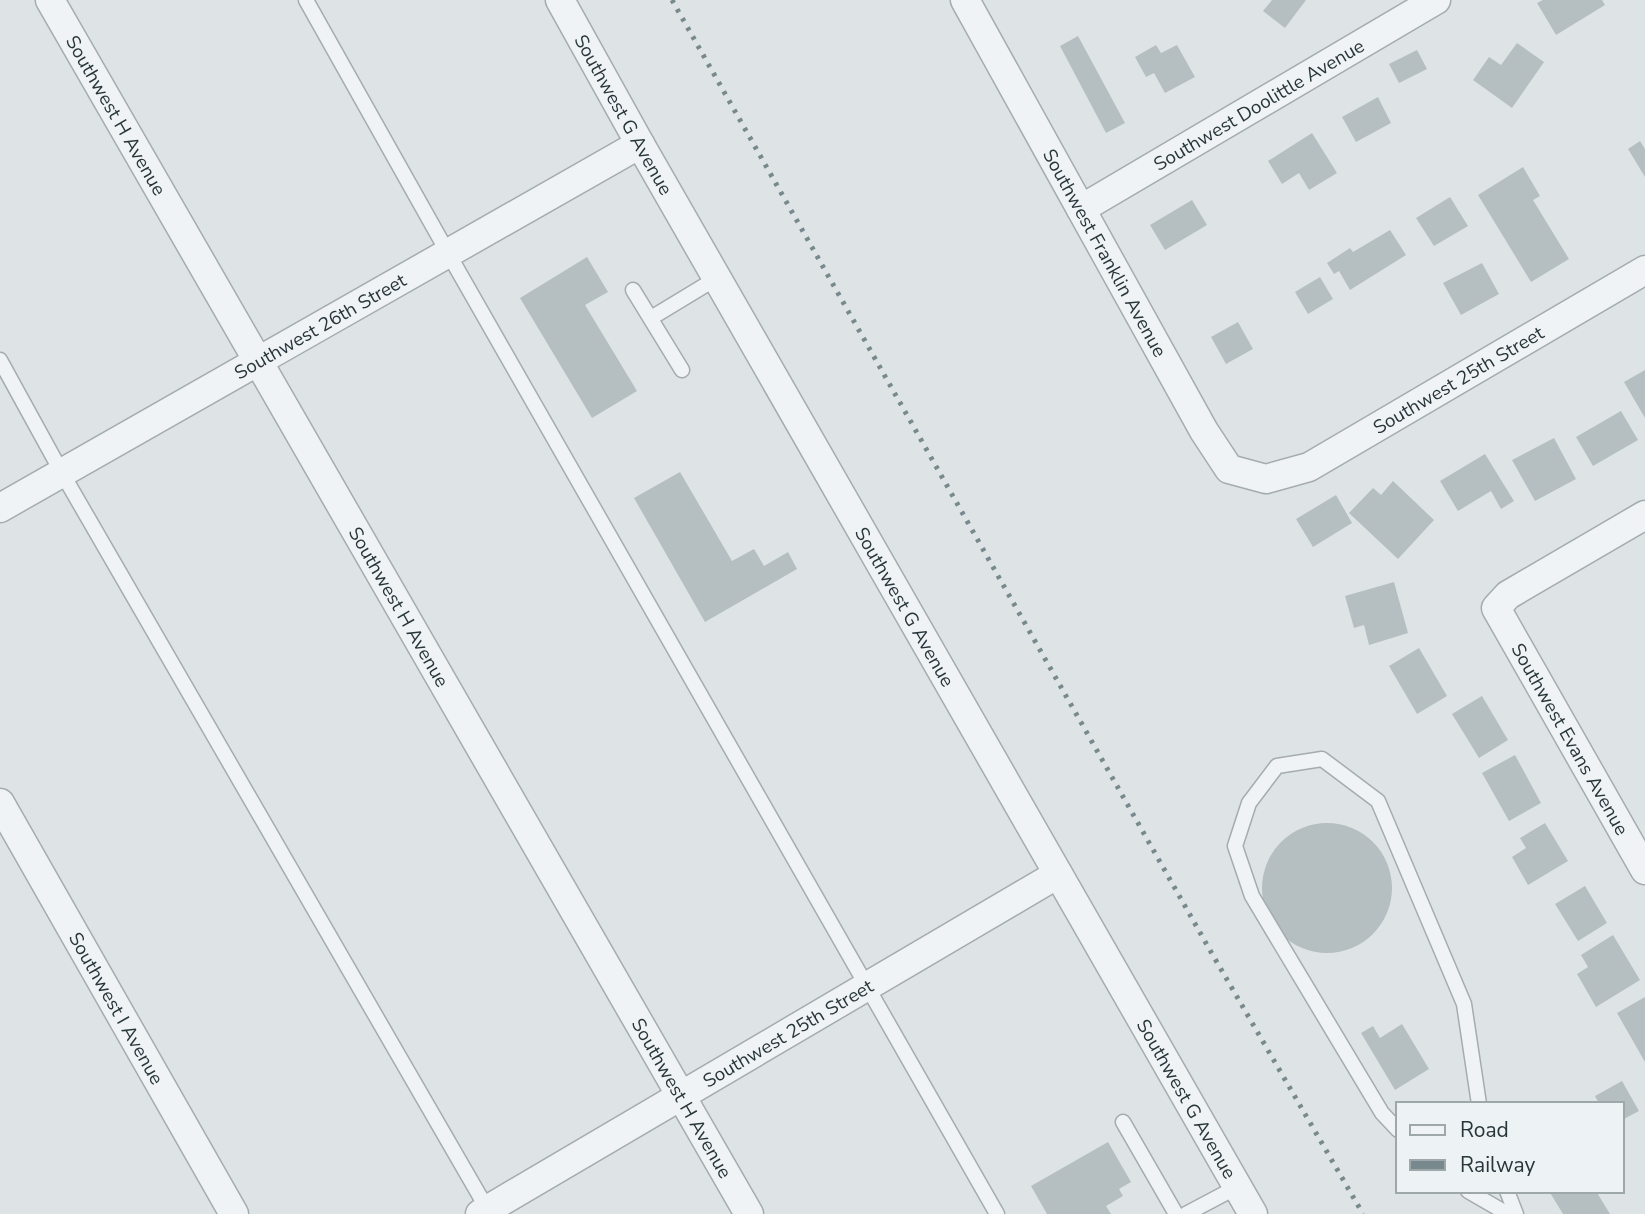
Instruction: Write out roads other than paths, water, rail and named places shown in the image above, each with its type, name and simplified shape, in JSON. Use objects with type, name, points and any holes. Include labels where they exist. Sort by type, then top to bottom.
[{"type":"street","name":"Southwest H Avenue","points":[[50,0],[749,1214]]},
{"type":"street","name":"Southwest G Avenue","points":[[560,0],[1253,1214]]},
{"type":"street","name":"Southwest Franklin Avenue","points":[[965,0],[1204,430],[1229,469],[1266,479]]},
{"type":"street","name":"Southwest Doolittle Avenue","points":[[1081,209],[1436,0]]},
{"type":"street","name":"Southwest 26th Street","points":[[0,508],[640,144]]},
{"type":"street","name":"Southwest 25th Street","points":[[1266,479],[1309,467],[1645,270]]},
{"type":"street","name":"Southwest Evans Avenue","points":[[1645,515],[1508,595],[1496,608],[1645,870]]},
{"type":"street","name":"Southwest I Avenue","points":[[0,803],[234,1214]]},
{"type":"street","name":"Southwest 25th Street","points":[[486,1213],[1058,874]]},
{"type":"lane","points":[[306,0],[997,1214]]},
{"type":"lane","points":[[651,318],[717,278]]},
{"type":"lane","points":[[633,290],[682,370]]},
{"type":"lane","points":[[0,360],[486,1213]]},
{"type":"lane","points":[[1396,1128],[1382,1113],[1252,896],[1235,846],[1249,803],[1277,766],[1322,759],[1377,801],[1464,1004],[1479,1102]]},
{"type":"lane","points":[[1123,1122],[1176,1214]]},
{"type":"lane","points":[[1186,1214],[1237,1187]]},
{"type":"lane","points":[[1471,1193],[1508,1214]]},
{"type":"lane","points":[[1508,1193],[1516,1214]]},
{"type":"railway","points":[[672,0],[1211,952],[1363,1214]]}]
